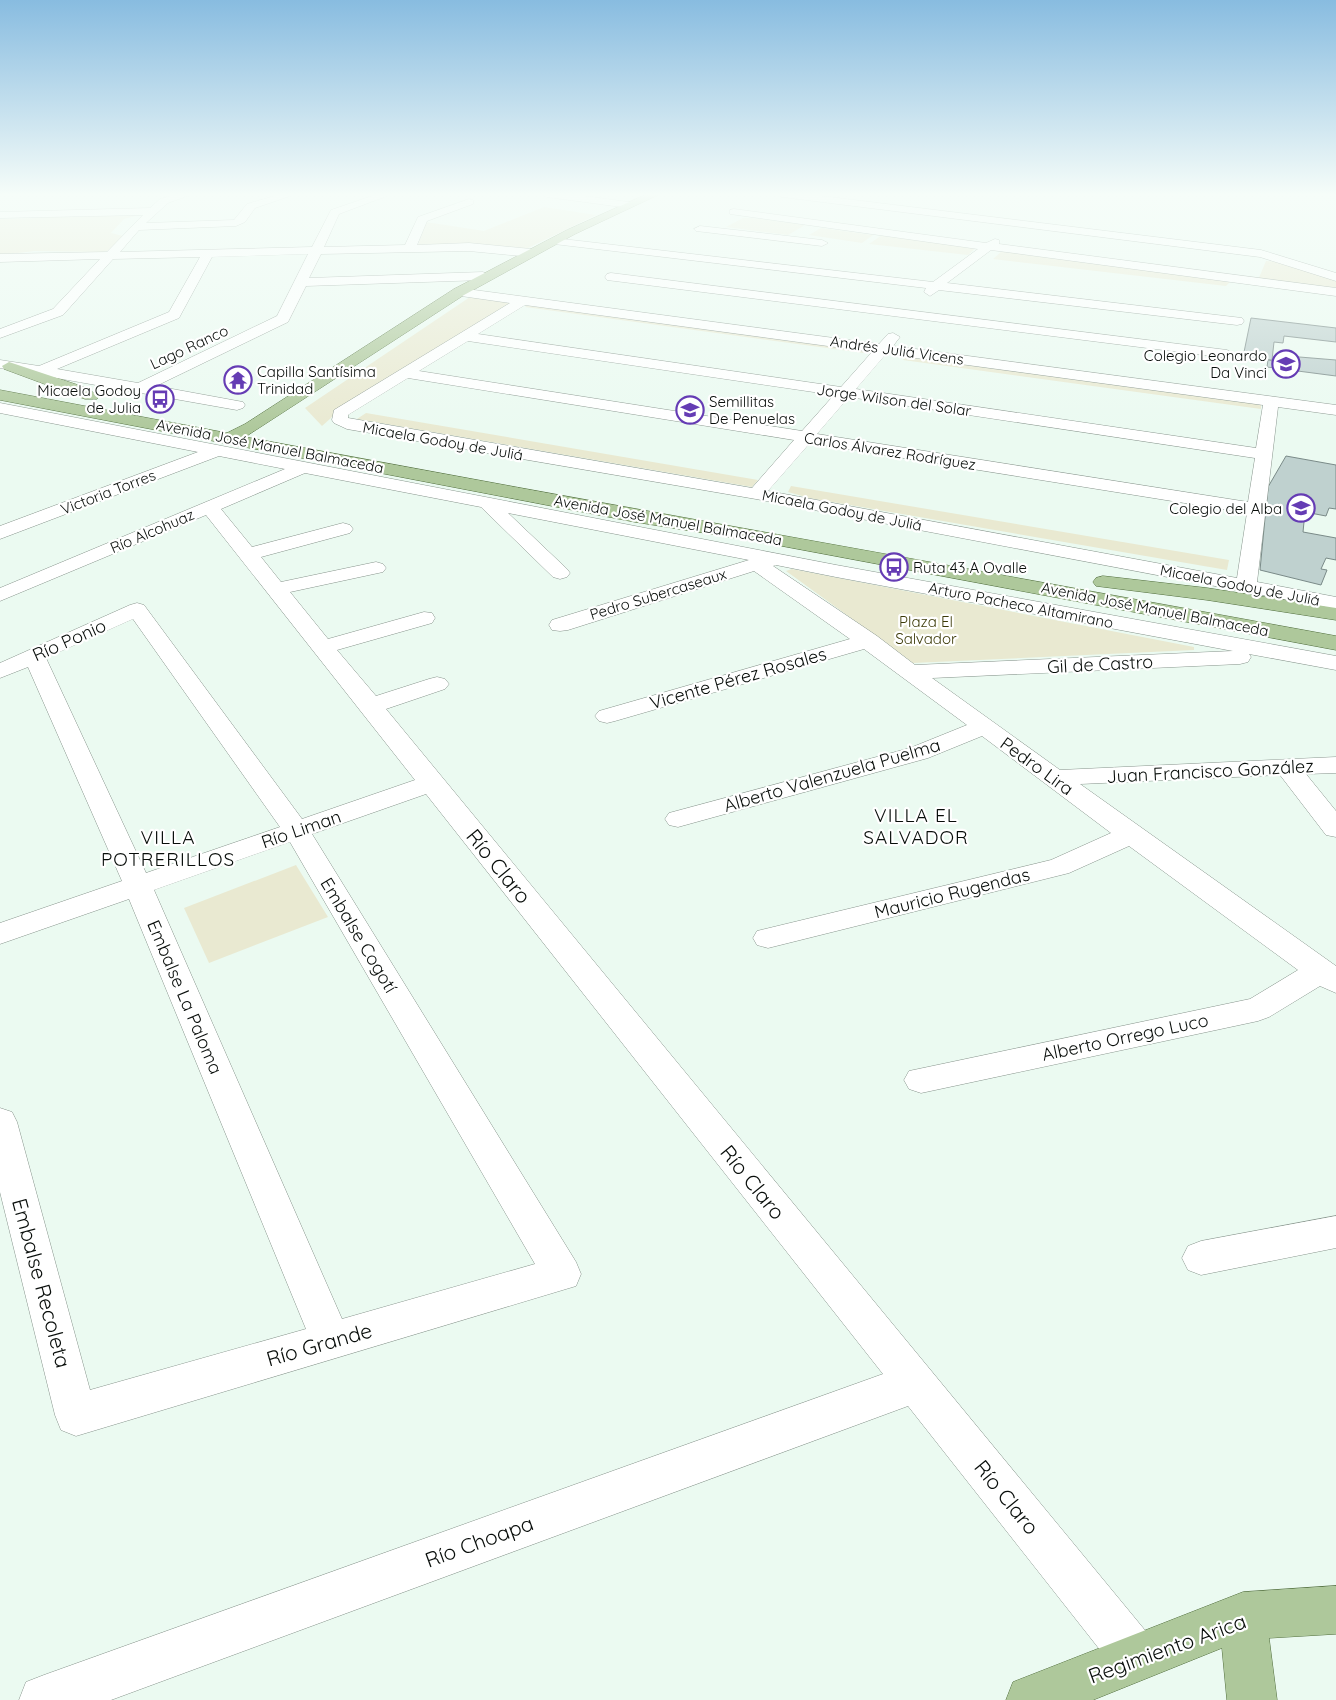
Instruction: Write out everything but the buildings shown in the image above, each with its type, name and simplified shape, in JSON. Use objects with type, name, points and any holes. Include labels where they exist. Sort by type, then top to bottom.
[{"type":"main road","points":[[222,445],[459,292],[492,273]]},
{"type":"main road","name":"Avenida José Manuel Balmaceda","points":[[3,370],[91,396],[436,460]]},
{"type":"main road","name":"Avenida José Manuel Balmaceda","points":[[0,395],[222,445],[1182,614],[1336,643]]},
{"type":"main road","name":"Avenida José Manuel Balmaceda","points":[[699,509],[1336,625]]},
{"type":"main road","points":[[1103,582],[1207,594],[1336,614]]},
{"type":"main road","points":[[1182,614],[1336,655]]},
{"type":"main road","name":"Regimiento Arica","points":[[1031,1700],[1243,1616],[1336,1610]]},
{"type":"main road","points":[[1243,1616],[1252,1700]]},
{"type":"street","points":[[0,334],[58,312],[94,273]]},
{"type":"street","points":[[41,371],[174,315],[197,273]]},
{"type":"street","name":"Lago Ranco","points":[[141,388],[283,319],[304,273]]},
{"type":"street","points":[[617,273],[607,280],[1227,354]]},
{"type":"street","points":[[836,273],[1237,321]]},
{"type":"street","points":[[756,494],[884,348],[936,285],[952,273]]},
{"type":"street","points":[[1094,273],[1246,294],[1336,292]]},
{"type":"street","points":[[1133,273],[1246,294]]},
{"type":"street","points":[[1223,395],[1227,354],[1246,294],[1255,273]]},
{"type":"street","points":[[1324,273],[1336,277]]},
{"type":"street","points":[[300,282],[487,276]]},
{"type":"street","name":"Andrés Juliá Vicens","points":[[459,292],[1336,410]]},
{"type":"street","points":[[564,306],[580,297]]},
{"type":"street","points":[[406,373],[522,301]]},
{"type":"street","name":"Jorge Wilson del Solar","points":[[465,336],[1264,454]]},
{"type":"street","points":[[3,370],[41,371],[237,404]]},
{"type":"street","name":"Micaela Godoy de Juliá","points":[[406,373],[340,413],[340,420],[347,424],[756,494],[1336,603]]},
{"type":"street","name":"Carlos Álvarez Rodríguez","points":[[406,373],[1257,509]]},
{"type":"street","points":[[1246,586],[1271,401]]},
{"type":"street","name":"Arturo Pacheco Altamirano","points":[[0,408],[222,445],[304,467],[486,502],[768,561],[836,571],[1336,663]]},
{"type":"street","name":"Victoria Torres","points":[[0,533],[43,518],[222,445]]},
{"type":"street","name":"Río Alcohuaz","points":[[0,595],[304,467]]},
{"type":"street","points":[[486,502],[560,573]]},
{"type":"street","name":"Río Claro","points":[[209,506],[1136,1657]]},
{"type":"street","points":[[0,512],[43,518]]},
{"type":"street","points":[[248,554],[342,529]]},
{"type":"street","name":"Pedro Subercaseaux","points":[[560,625],[768,561]]},
{"type":"street","name":"Pedro Lira","points":[[768,561],[909,672],[1329,977]]},
{"type":"street","points":[[276,589],[376,568]]},
{"type":"street","name":"Río Ponio","points":[[0,671],[137,610]]},
{"type":"street","name":"Embalse Cogotí","points":[[137,610],[296,830],[562,1274]]},
{"type":"street","points":[[323,648],[424,618]]},
{"type":"street","name":"Vicente Pérez Rosales","points":[[607,716],[869,641]]},
{"type":"street","name":"Gil de Castro","points":[[909,672],[1291,655]]},
{"type":"street","name":"Embalse La Paloma","points":[[34,656],[138,886],[331,1341]]},
{"type":"street","points":[[370,706],[437,684]]},
{"type":"street","name":"Alberto Valenzuela Puelma","points":[[678,819],[919,753],[984,727]]},
{"type":"street","name":"Juan Francisco González","points":[[1054,778],[1336,765]]},
{"type":"street","points":[[1288,768],[1336,829]]},
{"type":"street","name":"Río Liman","points":[[0,934],[432,783]]},
{"type":"street","name":"Mauricio Rugendas","points":[[768,938],[1059,867],[1131,834]]},
{"type":"street","name":"Alberto Orrego Luco","points":[[920,1080],[1258,1009],[1329,977]]},
{"type":"street","name":"Embalse Recoleta","points":[[0,1122],[76,1416]]},
{"type":"street","points":[[1201,1258],[1336,1232]]},
{"type":"street","name":"Río Grande","points":[[76,1416],[562,1274]]},
{"type":"street","name":"Río Choapa","points":[[44,1700],[915,1383]]},
{"type":"green space","points":[[1117,273],[1172,273],[1231,281],[1226,286]]},
{"type":"green space","points":[[1261,273],[1318,273],[1336,279],[1336,288],[1258,280]]},
{"type":"green space","points":[[470,297],[511,302],[335,412],[322,426],[305,408]]},
{"type":"green space","points":[[530,304],[867,349],[864,353],[525,307]]},
{"type":"green space","points":[[906,356],[1261,404],[1261,409],[903,360]]},
{"type":"green space","points":[[366,413],[758,480],[752,487],[357,419]]},
{"type":"green space","points":[[791,486],[1229,560],[1227,570],[809,498],[788,492]]},
{"type":"green space","name":"Plaza El Salvador","points":[[792,569],[1194,647],[1194,650],[913,663],[786,571]]},
{"type":"green space","points":[[296,865],[328,917],[209,963],[184,908]]},
{"type":"place","name":"Colegio Leonardo Da Vinci","points":[[1286,364]]},
{"type":"place","name":"Capilla Santísima Trinidad","points":[[238,380]]},
{"type":"place","name":"Micaela Godoy de Julia","points":[[160,399]]},
{"type":"place","name":"Semillitas De Penuelas","points":[[690,410]]},
{"type":"place","name":"Colegio del Alba","points":[[1301,508]]},
{"type":"place","name":"Ruta 43 A Ovalle","points":[[894,567]]},
{"type":"district","name":"VILLA EL SALVADOR","points":[[916,826]]},
{"type":"district","name":"VILLA POTRERILLOS","points":[[168,848]]}]
